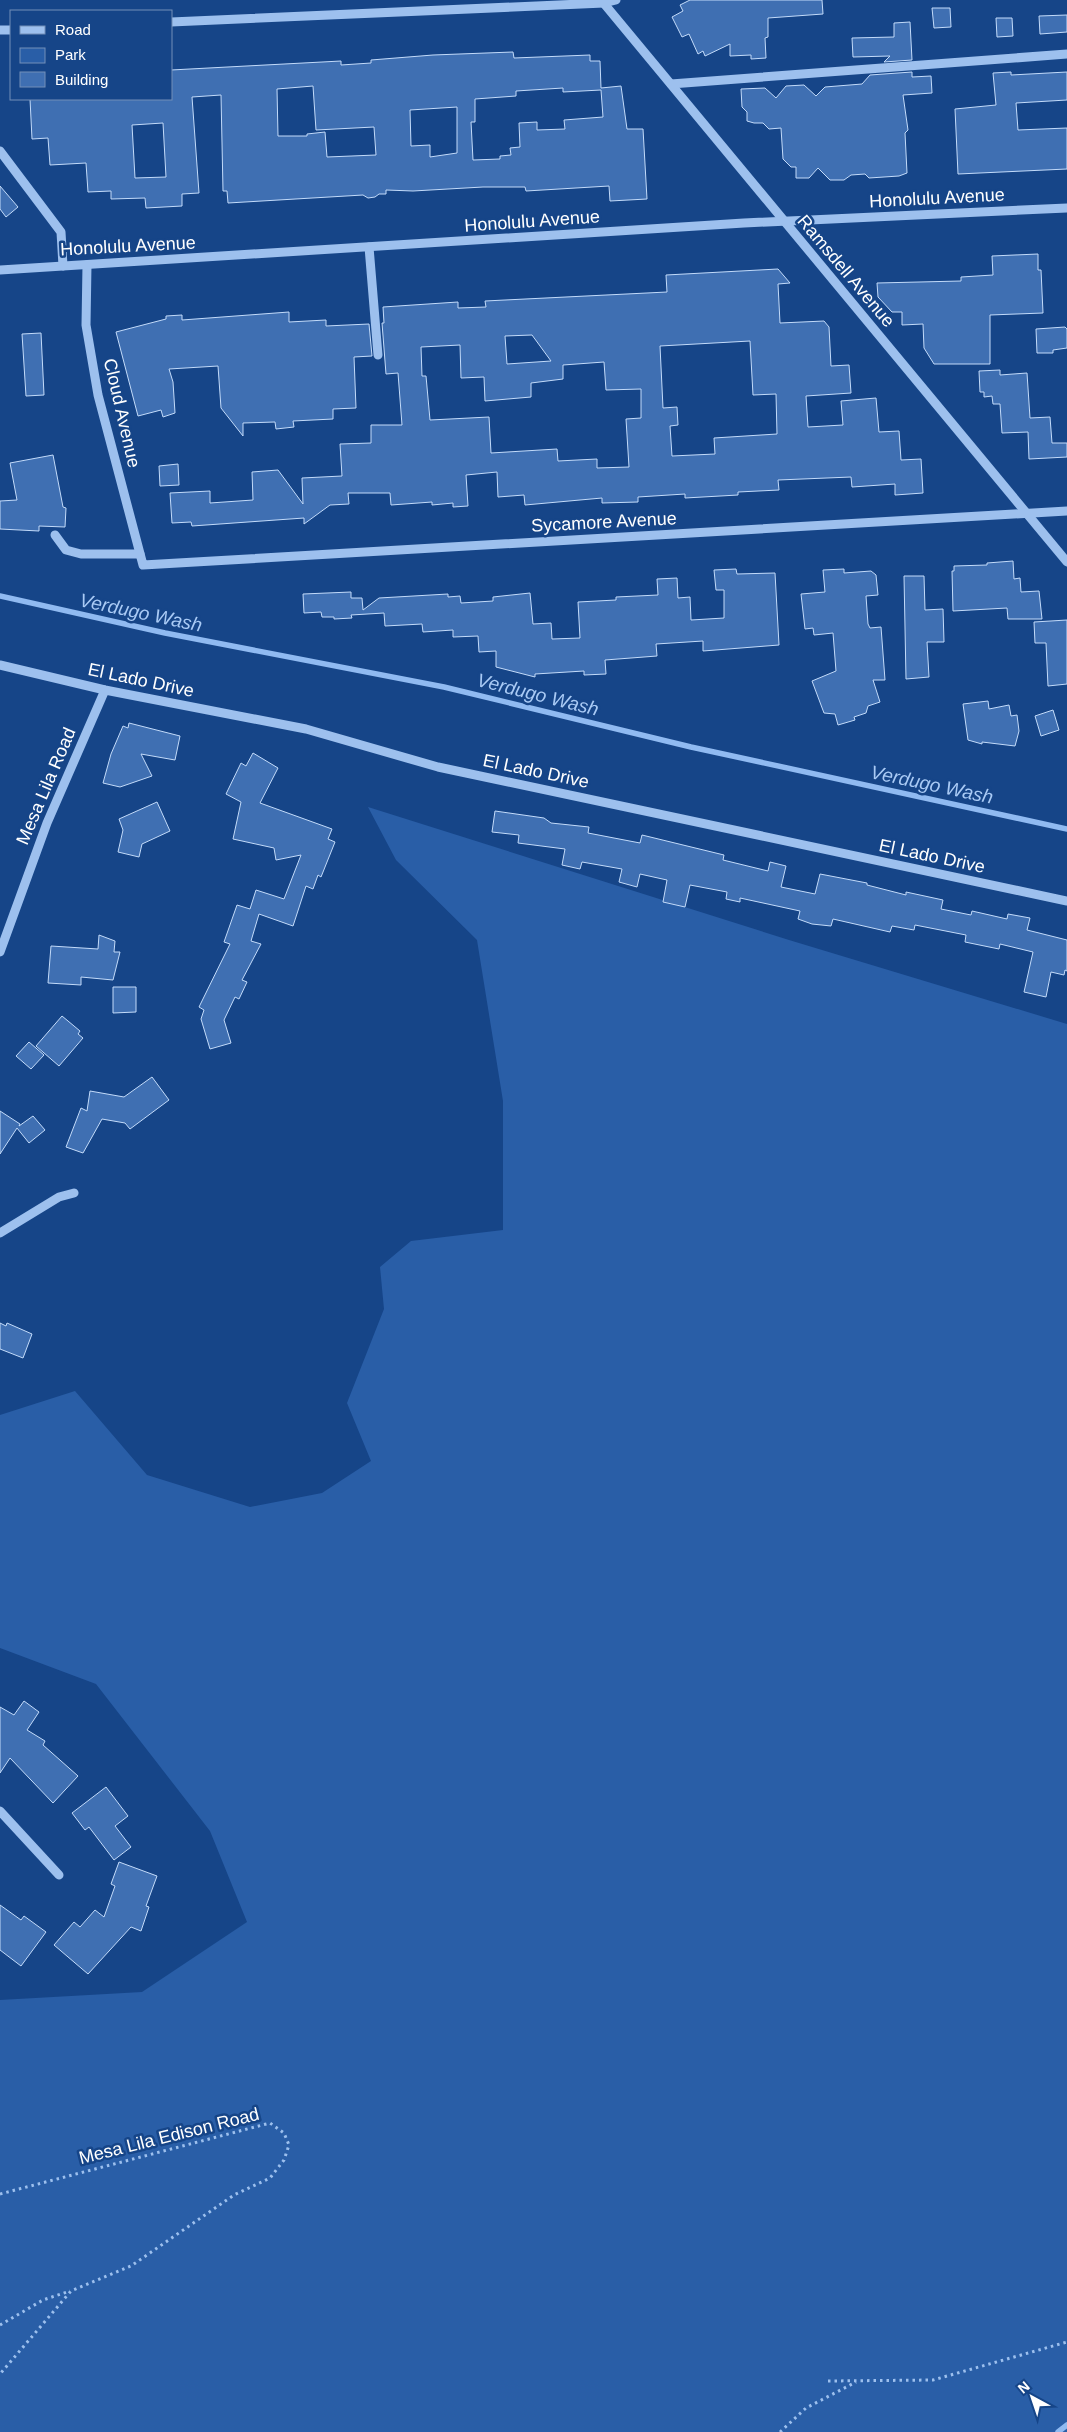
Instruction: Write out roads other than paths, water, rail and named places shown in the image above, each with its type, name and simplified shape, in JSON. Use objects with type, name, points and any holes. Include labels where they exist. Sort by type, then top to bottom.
[{"type":"street","points":[[172,22],[616,0]]},
{"type":"street","name":"Ramsdell Avenue","points":[[602,2],[1067,562]]},
{"type":"street","points":[[671,84],[1067,54]]},
{"type":"street","points":[[0,151],[61,232],[63,266]]},
{"type":"street","name":"Honolulu Avenue","points":[[0,270],[783,222],[1067,208]]},
{"type":"street","points":[[369,247],[378,355]]},
{"type":"street","name":"Cloud Avenue","points":[[86,265],[86,325],[97,386],[143,565]]},
{"type":"street","name":"Sycamore Avenue","points":[[143,565],[1067,511]]},
{"type":"street","points":[[55,535],[66,550],[81,554],[140,554]]},
{"type":"street","name":"El Lado Drive","points":[[0,664],[104,690],[306,729],[438,766],[1067,901]]},
{"type":"street","name":"Mesa Lila Road","points":[[0,952],[47,823],[104,690]]},
{"type":"street","points":[[0,1233],[59,1197],[74,1193]]},
{"type":"street","points":[[0,1811],[59,1875]]},
{"type":"waterway","name":"Verdugo Wash","points":[[0,596],[165,633],[444,687],[691,747],[1067,829]]},
{"type":"waterway","points":[[1058,2432],[1067,2425]]}]
